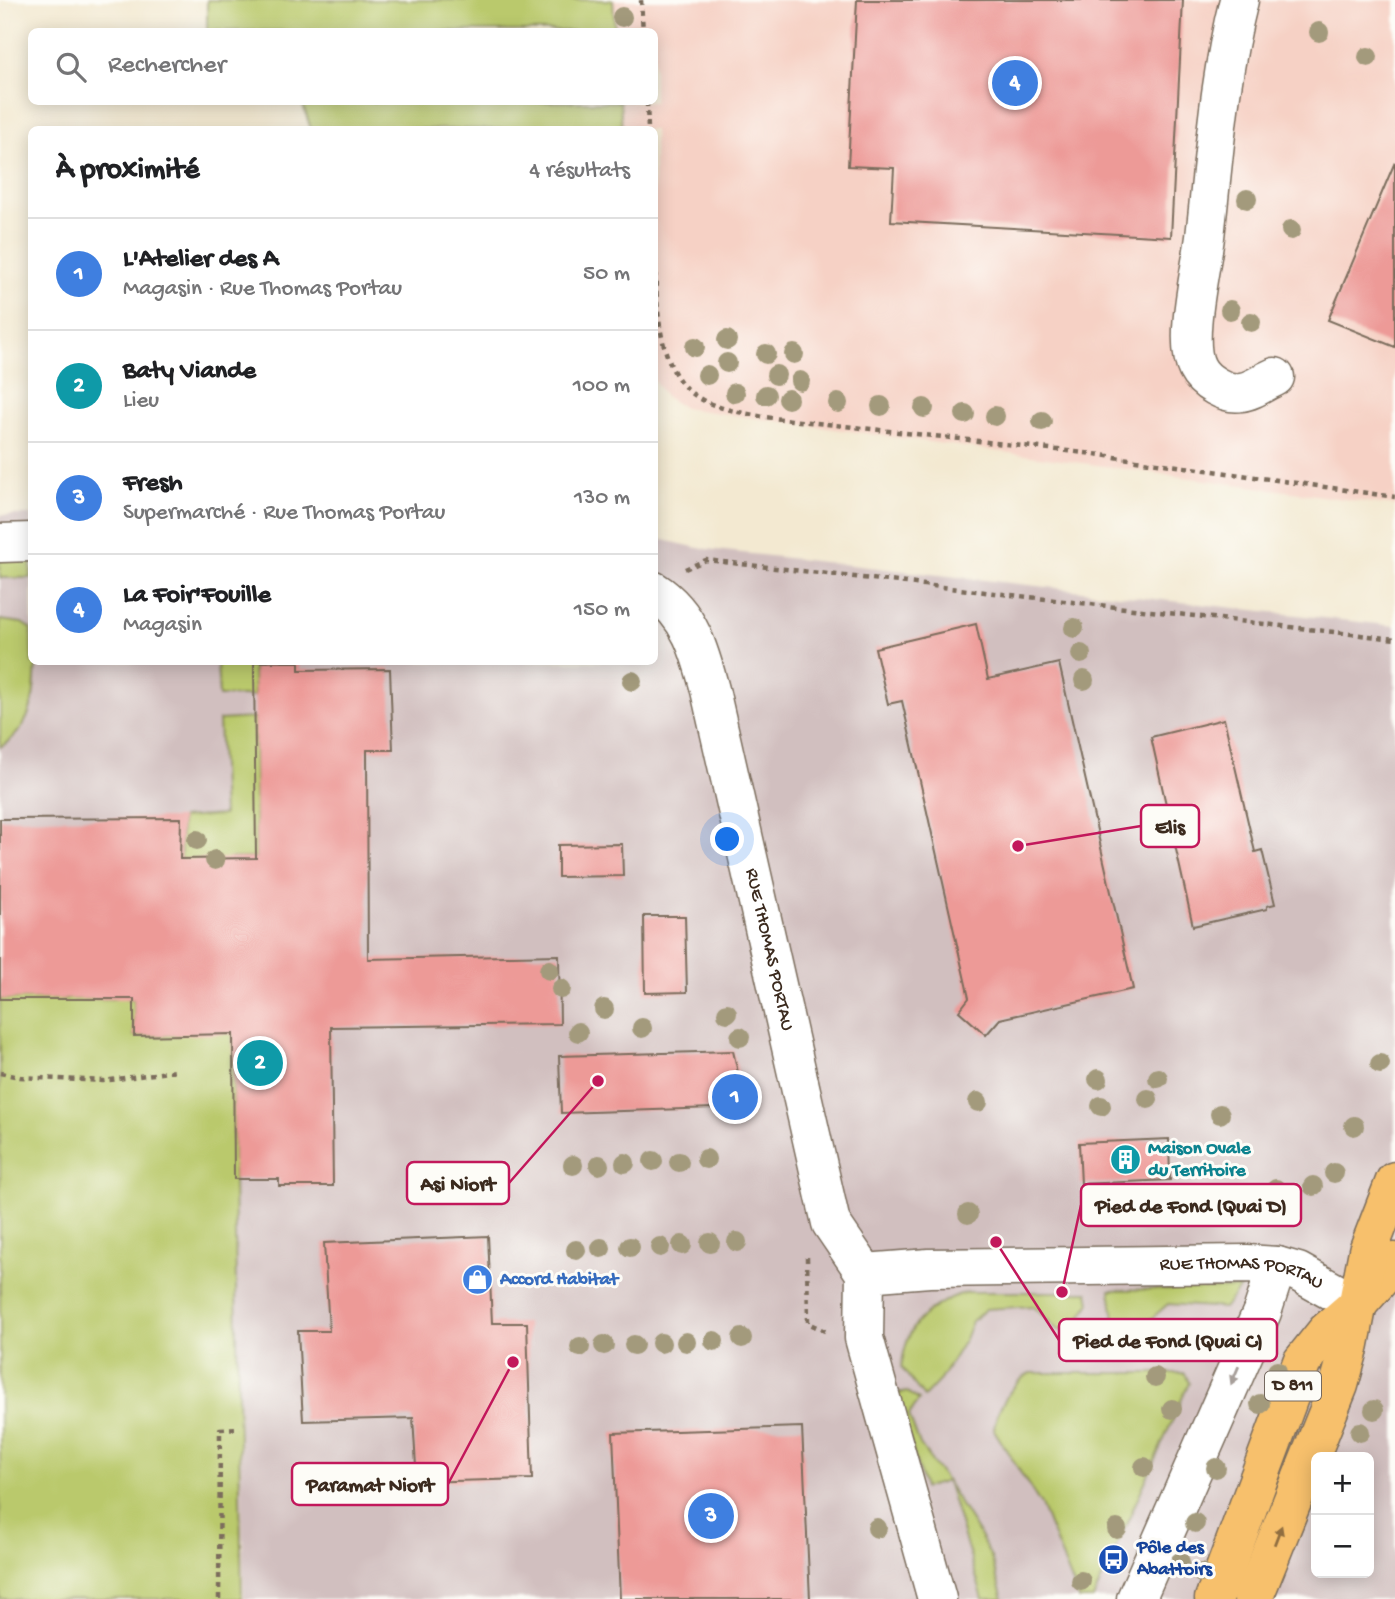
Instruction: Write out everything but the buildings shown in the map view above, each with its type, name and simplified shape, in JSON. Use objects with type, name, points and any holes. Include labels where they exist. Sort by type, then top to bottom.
[{"type":"main road","name":"D 811","points":[[1253,1599],[1339,1385],[1349,1349],[1368,1251],[1395,1181]]},
{"type":"main road","name":"D 811","points":[[1214,1599],[1302,1362],[1326,1332],[1357,1305],[1395,1262]]},
{"type":"street","points":[[1239,0],[1229,42],[1215,129],[1205,235],[1190,346],[1197,369],[1214,386],[1241,393],[1275,377]]},
{"type":"street","points":[[0,543],[28,542]]},
{"type":"street","name":"RUE THOMAS PORTAU","points":[[668,582],[676,610],[687,624],[699,650],[710,690],[831,1223],[865,1273],[929,1268],[1247,1264],[1277,1266],[1298,1272],[1357,1305]]},
{"type":"street","points":[[1136,1599],[1262,1312],[1277,1266]]},
{"type":"street","points":[[865,1273],[864,1338],[937,1599]]},
{"type":"path","points":[[641,0],[643,28]]},
{"type":"path","points":[[647,105],[648,126]]},
{"type":"path","points":[[658,310],[663,341],[672,370],[692,393],[718,407],[764,417],[1094,454],[1395,497]]},
{"type":"path","points":[[668,582],[688,567],[706,560],[1395,639]]},
{"type":"path","points":[[0,1073],[20,1077],[103,1082],[175,1071]]},
{"type":"path","points":[[219,1599],[220,1429],[240,1428]]},
{"type":"shaded area","points":[[613,0],[1395,0],[1395,506],[684,408],[666,397],[658,386],[658,126],[622,126],[620,105],[658,105],[658,28],[615,28]]},
{"type":"shaded area","points":[[0,515],[28,515],[28,665],[658,665],[658,539],[698,548],[1395,626],[1395,1599],[244,1599],[234,1179],[0,1161]]},
{"type":"green space","points":[[207,0],[613,0],[615,28],[207,28]]},
{"type":"green space","points":[[303,105],[620,105],[622,126],[310,126]]},
{"type":"green space","points":[[0,559],[28,559],[28,578],[0,578]]},
{"type":"green space","points":[[0,620],[22,623],[28,627],[28,665],[36,665],[33,699],[26,721],[11,739],[0,747]]},
{"type":"green space","points":[[217,665],[253,665],[254,696],[219,696]]},
{"type":"green space","points":[[254,718],[256,858],[232,858],[181,882],[181,818],[223,815],[219,720]]},
{"type":"green space","points":[[232,918],[242,1599],[0,1599],[0,999],[134,999],[134,1036],[180,1035]]},
{"type":"green space","points":[[1240,1288],[1224,1308],[1168,1304],[1136,1332],[1114,1319],[1110,1290]]},
{"type":"green space","points":[[968,1292],[1088,1292],[1090,1303],[1079,1321],[1059,1331],[1033,1306],[986,1309],[972,1321],[965,1339],[940,1380],[924,1397],[901,1367],[910,1334],[934,1307]]},
{"type":"green space","points":[[1030,1373],[1185,1373],[1189,1383],[1093,1599],[1079,1599],[1041,1505],[994,1430],[1006,1398],[1017,1383]]},
{"type":"green space","points":[[907,1392],[919,1400],[909,1415],[920,1445],[946,1481],[924,1488],[896,1394]]},
{"type":"green space","points":[[948,1484],[991,1557],[1003,1599],[983,1599]]},
{"type":"place","name":"La Foir'Fouille","points":[[1015,83]]},
{"type":"place","name":"Elis","points":[[1018,846]]},
{"type":"place","name":"Baty Viande","points":[[260,1063]]},
{"type":"place","name":"Asi Niort","points":[[598,1081]]},
{"type":"place","name":"L'Atelier des A","points":[[735,1097]]},
{"type":"place","name":"Maison Ovale du Territoire","points":[[1125,1160]]},
{"type":"place","name":"Pied de Fond (Quai C)","points":[[996,1242]]},
{"type":"place","name":"Accord Habitat","points":[[477,1280]]},
{"type":"place","name":"Pied de Fond (Quai D)","points":[[1062,1292]]},
{"type":"place","name":"Paramat Niort","points":[[513,1362]]},
{"type":"place","name":"Fresh","points":[[711,1516]]},
{"type":"place","name":"Pôle des Abattoirs","points":[[1114,1559]]}]
